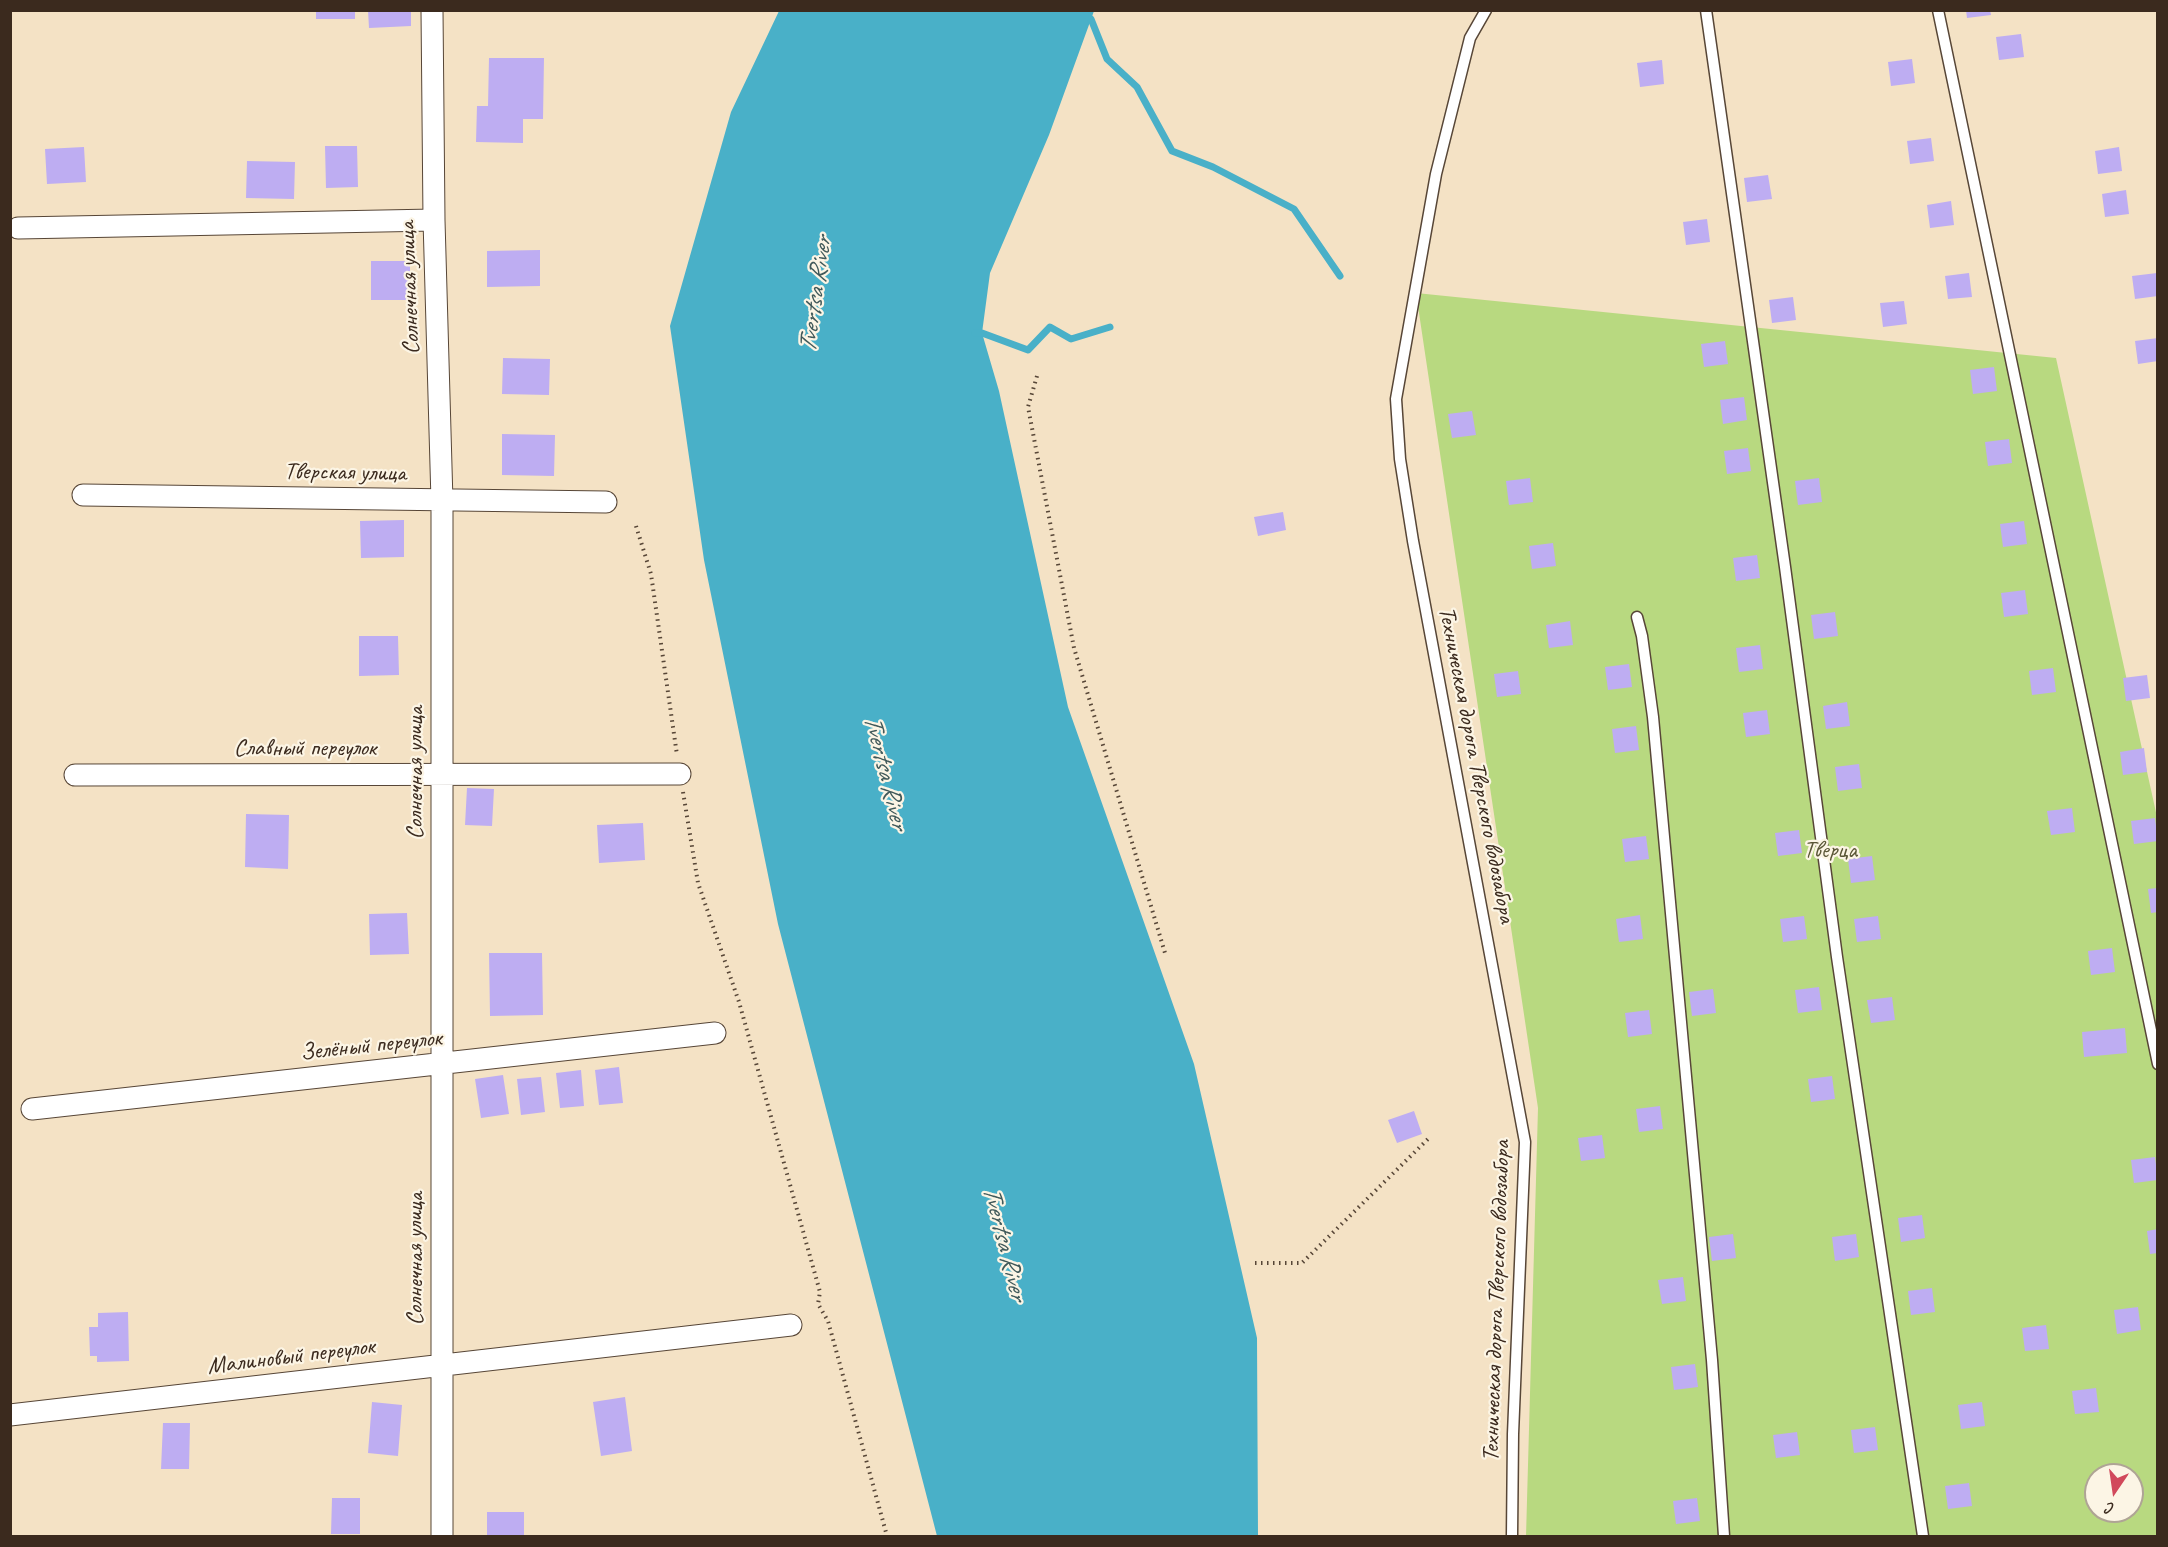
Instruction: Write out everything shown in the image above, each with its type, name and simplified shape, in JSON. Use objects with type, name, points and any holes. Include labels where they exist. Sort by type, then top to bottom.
[{"type":"street","name":"Солнечная улица","points":[[432,10],[434,220],[442,500],[442,1536]]},
{"type":"street","points":[[18,228],[434,220]]},
{"type":"street","name":"Тверская улица","points":[[83,495],[606,502]]},
{"type":"street","name":"Славный переулок","points":[[75,775],[680,774]]},
{"type":"street","name":"Зелёный переулок","points":[[32,1109],[715,1033]]},
{"type":"street","name":"Малиновый переулок","points":[[10,1414],[791,1325]]},
{"type":"lane","name":"Техническая дорога Тверского водозабора","points":[[1486,10],[1470,38],[1436,174],[1396,399],[1400,459],[1413,541],[1525,1142],[1512,1536]]},
{"type":"lane","points":[[1706,10],[1785,567],[1837,957],[1923,1536]]},
{"type":"lane","points":[[1938,10],[2157,1064]]},
{"type":"lane","points":[[1637,618],[1642,636],[1653,717],[1712,1360],[1724,1536]]},
{"type":"path","points":[[1037,376],[1029,407],[1074,648],[1165,953]]},
{"type":"path","points":[[636,526],[651,574],[698,883],[739,1002],[820,1292],[818,1304],[828,1321],[887,1536]]},
{"type":"path","points":[[1255,1263],[1302,1263],[1429,1138]]},
{"type":"green space","name":"Тверца","points":[[1416,293],[2056,358],[2157,817],[2157,1536],[1526,1536],[1538,1108]]},
{"type":"water","name":"Tvertsa River","points":[[779,11],[1094,11],[1049,135],[990,273],[982,333],[999,391],[1068,707],[1194,1064],[1257,1338],[1258,1536],[937,1536],[778,924],[704,560],[670,326],[731,112]]},
{"type":"building","points":[[316,10],[355,10],[355,19],[316,19]]},
{"type":"building","points":[[368,10],[411,10],[411,26],[369,28]]},
{"type":"building","points":[[1966,10],[1990,10],[1991,15],[1967,18]]},
{"type":"building","points":[[2021,34],[2024,57],[1999,60],[1996,37]]},
{"type":"building","points":[[489,58],[544,58],[543,119],[523,119],[523,143],[476,142],[477,106],[488,106]]},
{"type":"building","points":[[1912,59],[1915,83],[1891,86],[1888,62]]},
{"type":"building","points":[[1662,60],[1664,84],[1640,87],[1637,63]]},
{"type":"building","points":[[1931,138],[1934,161],[1910,164],[1907,141]]},
{"type":"building","points":[[325,146],[357,146],[358,187],[326,188]]},
{"type":"building","points":[[84,147],[86,182],[47,184],[45,149]]},
{"type":"building","points":[[2119,147],[2122,171],[2098,174],[2095,151]]},
{"type":"building","points":[[247,161],[295,162],[294,199],[246,198]]},
{"type":"building","points":[[1768,175],[1772,199],[1747,202],[1744,178]]},
{"type":"building","points":[[2126,190],[2129,214],[2105,217],[2102,194]]},
{"type":"building","points":[[1951,201],[1954,225],[1930,228],[1927,205]]},
{"type":"building","points":[[1707,219],[1710,242],[1686,245],[1683,222]]},
{"type":"building","points":[[540,250],[540,286],[487,287],[487,251]]},
{"type":"building","points":[[371,261],[410,261],[410,300],[371,300]]},
{"type":"building","points":[[1969,273],[1972,297],[1948,299],[1945,276]]},
{"type":"building","points":[[2157,273],[2158,296],[2135,299],[2132,276]]},
{"type":"building","points":[[1793,297],[1796,320],[1772,323],[1769,300]]},
{"type":"building","points":[[1904,301],[1907,324],[1883,327],[1880,303]]},
{"type":"building","points":[[2158,338],[2158,361],[2138,364],[2135,341]]},
{"type":"building","points":[[1725,341],[1728,364],[1704,367],[1701,344]]},
{"type":"building","points":[[503,358],[550,359],[549,395],[502,394]]},
{"type":"building","points":[[1994,367],[1997,391],[1973,394],[1970,370]]},
{"type":"building","points":[[1744,397],[1747,420],[1723,424],[1720,400]]},
{"type":"building","points":[[1472,411],[1476,435],[1452,438],[1448,414]]},
{"type":"building","points":[[502,434],[555,435],[554,476],[502,475]]},
{"type":"building","points":[[2009,439],[2012,463],[1988,466],[1985,442]]},
{"type":"building","points":[[1748,448],[1751,471],[1727,474],[1724,451]]},
{"type":"building","points":[[1530,478],[1533,502],[1509,505],[1506,481]]},
{"type":"building","points":[[1819,478],[1822,502],[1798,505],[1795,481]]},
{"type":"building","points":[[1283,512],[1286,530],[1258,536],[1254,517]]},
{"type":"building","points":[[404,520],[404,557],[361,558],[360,521]]},
{"type":"building","points":[[2024,521],[2027,544],[2003,547],[2000,524]]},
{"type":"building","points":[[1553,543],[1556,566],[1532,569],[1529,546]]},
{"type":"building","points":[[1757,555],[1760,578],[1736,581],[1733,558]]},
{"type":"building","points":[[2025,590],[2028,614],[2004,617],[2001,593]]},
{"type":"building","points":[[1835,612],[1838,636],[1814,639],[1811,615]]},
{"type":"building","points":[[1570,621],[1573,645],[1549,648],[1546,625]]},
{"type":"building","points":[[359,636],[398,636],[399,675],[359,676]]},
{"type":"building","points":[[1760,645],[1763,669],[1739,672],[1736,648]]},
{"type":"building","points":[[1629,664],[1632,687],[1608,690],[1605,667]]},
{"type":"building","points":[[2053,668],[2056,692],[2032,695],[2029,671]]},
{"type":"building","points":[[1518,671],[1521,694],[1497,697],[1494,674]]},
{"type":"building","points":[[2147,675],[2150,698],[2126,701],[2123,678]]},
{"type":"building","points":[[1847,702],[1850,726],[1826,729],[1823,706]]},
{"type":"building","points":[[1767,710],[1770,734],[1746,737],[1743,713]]},
{"type":"building","points":[[1636,726],[1639,750],[1615,753],[1612,729]]},
{"type":"building","points":[[2144,748],[2147,772],[2123,775],[2120,752]]},
{"type":"building","points":[[1859,764],[1862,788],[1838,791],[1835,767]]},
{"type":"building","points":[[467,788],[494,789],[492,826],[465,825]]},
{"type":"building","points":[[2072,808],[2075,832],[2051,835],[2047,811]]},
{"type":"building","points":[[246,814],[289,815],[288,869],[245,867]]},
{"type":"building","points":[[2155,818],[2158,841],[2134,844],[2131,821]]},
{"type":"building","points":[[643,823],[645,860],[599,863],[597,825]]},
{"type":"building","points":[[1799,830],[1802,853],[1778,856],[1775,833]]},
{"type":"building","points":[[1646,836],[1649,859],[1625,862],[1622,839]]},
{"type":"building","points":[[1872,856],[1875,880],[1851,883],[1848,859]]},
{"type":"building","points":[[2158,888],[2158,912],[2151,913],[2148,889]]},
{"type":"building","points":[[407,913],[409,954],[370,955],[369,914]]},
{"type":"building","points":[[1640,915],[1643,939],[1619,942],[1616,919]]},
{"type":"building","points":[[1804,916],[1807,939],[1783,942],[1780,919]]},
{"type":"building","points":[[1878,916],[1881,939],[1857,942],[1854,919]]},
{"type":"building","points":[[2112,948],[2115,972],[2091,975],[2088,951]]},
{"type":"building","points":[[489,953],[542,953],[543,1015],[490,1016]]},
{"type":"building","points":[[1819,987],[1822,1010],[1798,1013],[1795,990]]},
{"type":"building","points":[[1713,989],[1716,1013],[1692,1016],[1689,992]]},
{"type":"building","points":[[1892,997],[1895,1020],[1871,1023],[1867,1000]]},
{"type":"building","points":[[1649,1010],[1652,1034],[1628,1037],[1625,1013]]},
{"type":"building","points":[[2125,1028],[2127,1053],[2084,1057],[2082,1032]]},
{"type":"building","points":[[619,1067],[623,1103],[599,1105],[595,1070]]},
{"type":"building","points":[[581,1070],[584,1106],[560,1108],[556,1073]]},
{"type":"building","points":[[503,1075],[509,1114],[481,1118],[475,1079]]},
{"type":"building","points":[[1832,1076],[1835,1099],[1811,1102],[1808,1079]]},
{"type":"building","points":[[541,1077],[545,1112],[521,1115],[517,1079]]},
{"type":"building","points":[[1660,1106],[1663,1129],[1639,1132],[1636,1109]]},
{"type":"building","points":[[1414,1111],[1422,1134],[1397,1143],[1388,1120]]},
{"type":"building","points":[[1602,1135],[1605,1158],[1581,1161],[1578,1138]]},
{"type":"building","points":[[2155,1157],[2158,1180],[2134,1183],[2131,1160]]},
{"type":"building","points":[[1922,1215],[1925,1238],[1901,1242],[1898,1218]]},
{"type":"building","points":[[2158,1229],[2158,1253],[2150,1254],[2147,1231]]},
{"type":"building","points":[[1733,1234],[1736,1258],[1712,1261],[1709,1237]]},
{"type":"building","points":[[1856,1234],[1859,1257],[1835,1261],[1832,1237]]},
{"type":"building","points":[[1683,1277],[1686,1301],[1662,1304],[1658,1280]]},
{"type":"building","points":[[1932,1288],[1935,1312],[1911,1315],[1908,1291]]},
{"type":"building","points":[[2138,1307],[2141,1330],[2117,1334],[2114,1310]]},
{"type":"building","points":[[128,1312],[129,1361],[97,1362],[97,1356],[90,1356],[89,1327],[98,1327],[98,1313]]},
{"type":"building","points":[[2046,1325],[2049,1349],[2025,1351],[2022,1328]]},
{"type":"building","points":[[1695,1364],[1698,1387],[1674,1390],[1671,1367]]},
{"type":"building","points":[[2096,1388],[2099,1412],[2075,1414],[2072,1391]]},
{"type":"building","points":[[625,1397],[632,1451],[601,1456],[593,1402]]},
{"type":"building","points":[[372,1402],[402,1405],[398,1456],[368,1453]]},
{"type":"building","points":[[1982,1402],[1985,1426],[1961,1429],[1958,1405]]},
{"type":"building","points":[[163,1423],[190,1423],[189,1469],[161,1469]]},
{"type":"building","points":[[1875,1427],[1878,1450],[1854,1453],[1851,1430]]},
{"type":"building","points":[[1797,1432],[1800,1455],[1776,1458],[1773,1435]]},
{"type":"building","points":[[1969,1483],[1972,1506],[1948,1509],[1945,1486]]},
{"type":"building","points":[[332,1498],[360,1498],[360,1534],[331,1534]]},
{"type":"building","points":[[1697,1498],[1700,1521],[1676,1524],[1673,1501]]},
{"type":"building","points":[[487,1512],[524,1512],[524,1536],[487,1536]]},
{"type":"waterway","points":[[1079,10],[1091,19],[1107,59],[1137,87],[1172,151],[1213,167],[1294,209],[1340,276]]},
{"type":"waterway","points":[[975,333],[982,333],[1028,350],[1050,327],[1071,339],[1110,327]]}]
